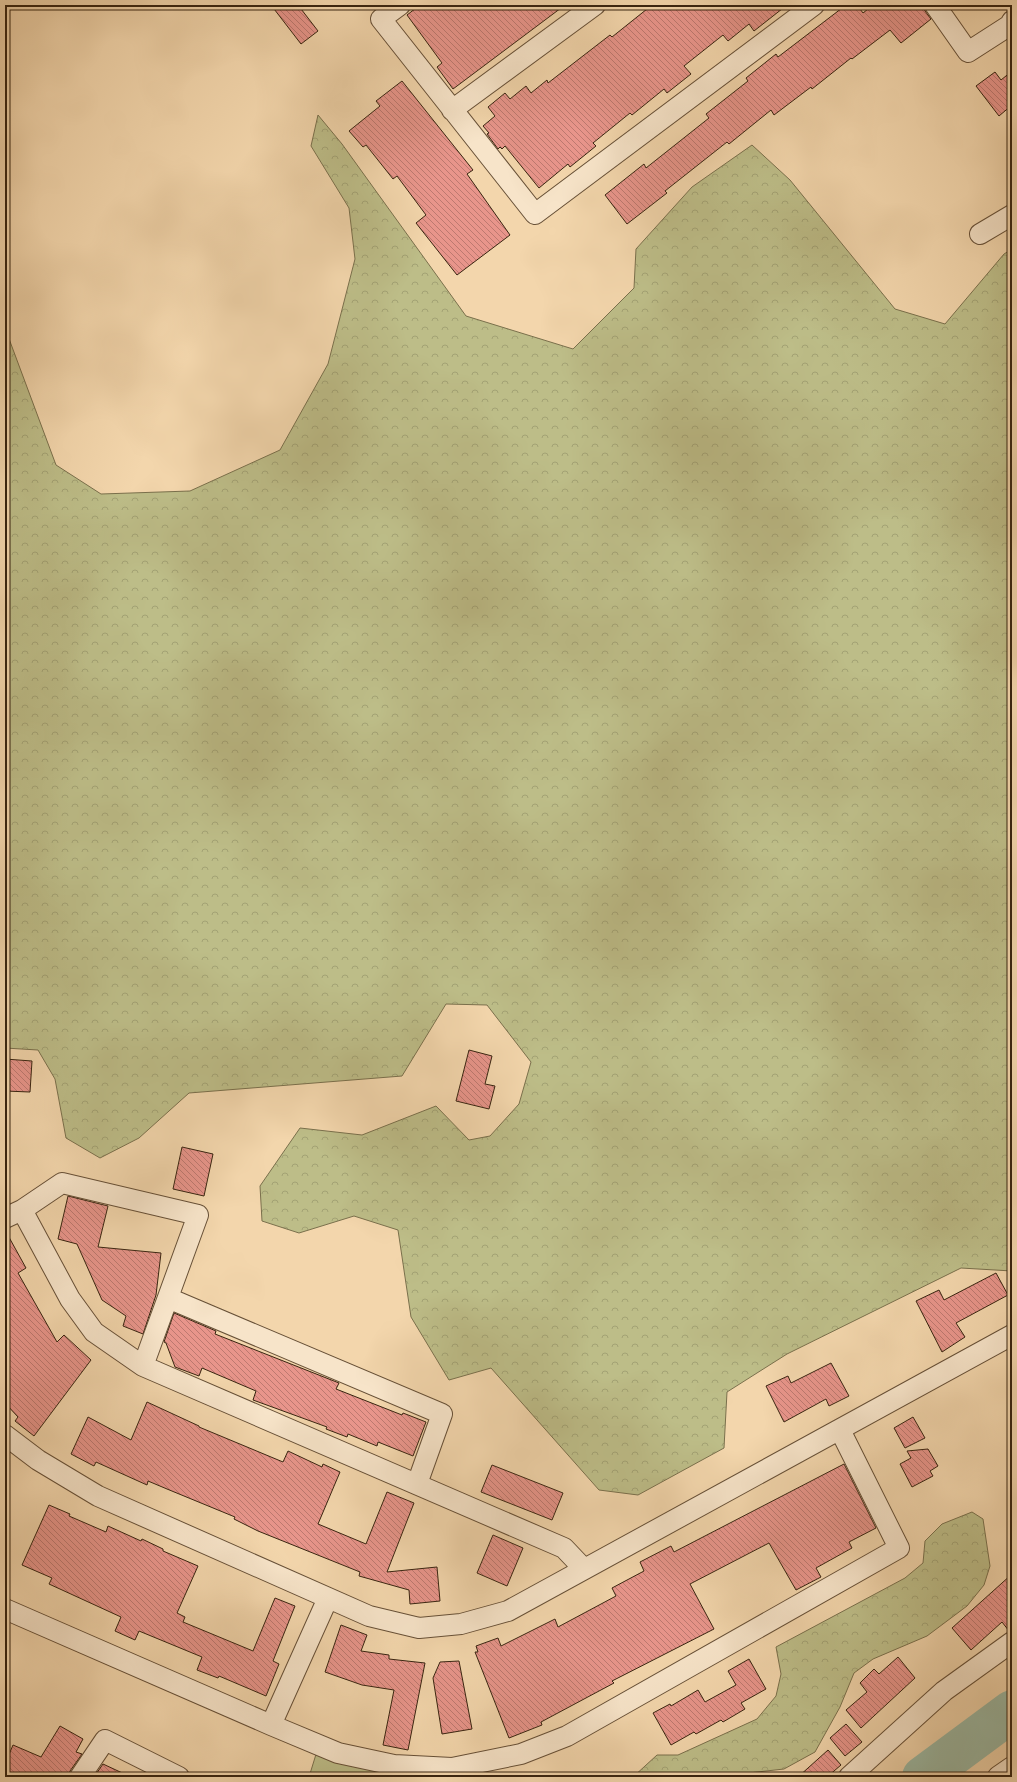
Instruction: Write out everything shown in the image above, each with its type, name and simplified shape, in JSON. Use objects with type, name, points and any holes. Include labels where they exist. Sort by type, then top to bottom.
[{"type":"street","points":[[400,5],[381,19],[536,214],[814,5]]},
{"type":"street","points":[[452,110],[595,5]]},
{"type":"street","points":[[935,5],[968,52],[1010,25],[1012,21]]},
{"type":"street","points":[[980,234],[1012,214]]},
{"type":"street","points":[[143,1366],[198,1215],[62,1183],[13,1214],[94,1332],[143,1366],[564,1548],[584,1569]]},
{"type":"street","points":[[168,1298],[442,1414],[416,1484]]},
{"type":"street","points":[[5,1435],[38,1460],[98,1496],[369,1616],[418,1628],[461,1624],[508,1611],[1012,1335]]},
{"type":"street","points":[[5,1609],[271,1725],[338,1752],[394,1765],[452,1768],[521,1754],[567,1736],[899,1548],[840,1430]]},
{"type":"street","points":[[271,1725],[328,1598]]},
{"type":"street","points":[[849,1777],[944,1691],[1012,1642]]},
{"type":"street","points":[[80,1777],[105,1740],[179,1777]]},
{"type":"street","points":[[999,1777],[1012,1768]]},
{"type":"green space","points":[[318,115],[342,144],[466,316],[573,349],[634,288],[636,249],[692,187],[752,145],[790,180],[895,309],[945,324],[1004,254],[1012,249],[1012,1271],[961,1268],[787,1354],[727,1392],[724,1448],[638,1495],[599,1490],[491,1368],[449,1380],[411,1317],[398,1230],[354,1216],[299,1233],[262,1221],[260,1186],[300,1128],[362,1135],[436,1106],[469,1140],[490,1136],[519,1104],[531,1062],[487,1005],[446,1004],[402,1076],[189,1093],[139,1138],[100,1158],[66,1138],[55,1079],[38,1050],[5,1048],[5,328],[56,465],[101,494],[190,491],[280,450],[328,364],[355,259],[349,208],[311,146]]},
{"type":"green space","points":[[972,1512],[983,1519],[990,1566],[984,1585],[967,1606],[927,1636],[873,1659],[854,1673],[840,1707],[815,1752],[784,1769],[713,1777],[633,1777],[657,1755],[678,1755],[757,1719],[776,1696],[781,1674],[776,1647],[905,1578],[923,1563],[925,1541],[942,1524]]},
{"type":"green space","points":[[317,1751],[449,1777],[309,1777]]},
{"type":"building","points":[[271,5],[298,5],[318,31],[301,44]]},
{"type":"building","points":[[420,5],[565,5],[453,89],[437,67],[442,63],[407,15]]},
{"type":"building","points":[[652,5],[787,5],[754,31],[749,24],[728,41],[723,35],[684,66],[691,74],[667,93],[664,89],[632,115],[630,113],[593,143],[596,146],[570,167],[568,164],[539,188],[505,146],[502,149],[500,147],[498,149],[487,134],[489,133],[483,126],[495,116],[488,107],[505,93],[510,99],[526,86],[531,93],[547,80],[548,83],[610,35],[612,37]]},
{"type":"building","points":[[846,5],[857,5],[863,13],[873,5],[924,5],[925,11],[931,19],[901,43],[890,30],[812,89],[811,87],[774,115],[771,110],[729,144],[727,142],[665,191],[667,193],[627,224],[605,195],[644,164],[646,168],[709,118],[706,114],[748,81],[746,78],[776,54],[778,57]]},
{"type":"building","points":[[1012,71],[1012,105],[999,116],[976,86],[995,72],[1001,80]]},
{"type":"building","points":[[402,81],[473,170],[467,174],[510,235],[457,275],[416,223],[426,215],[397,176],[393,179],[366,145],[363,147],[349,131],[380,106],[376,101]]},
{"type":"building","points":[[469,1050],[492,1056],[485,1084],[495,1086],[489,1109],[456,1101]]},
{"type":"building","points":[[5,1059],[32,1061],[30,1092],[5,1091]]},
{"type":"building","points":[[182,1147],[213,1154],[204,1196],[173,1189]]},
{"type":"building","points":[[68,1196],[108,1206],[98,1247],[161,1253],[156,1295],[143,1334],[123,1326],[126,1316],[102,1300],[77,1244],[58,1239]]},
{"type":"building","points":[[5,1230],[26,1268],[18,1273],[57,1342],[64,1335],[91,1360],[34,1436],[15,1421],[18,1417],[5,1403]]},
{"type":"building","points":[[996,1273],[1008,1295],[956,1323],[965,1337],[942,1352],[916,1301],[939,1290],[944,1300]]},
{"type":"building","points":[[174,1313],[216,1331],[215,1334],[339,1383],[336,1389],[402,1415],[403,1413],[426,1422],[413,1456],[378,1442],[377,1446],[348,1434],[347,1437],[326,1429],[327,1427],[253,1400],[256,1391],[202,1368],[199,1376],[175,1367],[166,1343],[164,1342]]},
{"type":"building","points":[[831,1363],[849,1396],[829,1406],[826,1399],[784,1422],[766,1386],[788,1376],[791,1383]]},
{"type":"building","points":[[147,1402],[199,1427],[283,1462],[288,1451],[322,1467],[323,1464],[340,1472],[318,1524],[366,1544],[387,1492],[414,1503],[387,1572],[437,1567],[440,1601],[410,1604],[409,1590],[359,1576],[360,1572],[258,1531],[234,1519],[235,1517],[148,1481],[147,1485],[96,1462],[94,1466],[71,1454],[88,1417],[131,1440]]},
{"type":"building","points":[[913,1417],[925,1438],[905,1448],[894,1428]]},
{"type":"building","points":[[928,1449],[938,1466],[930,1471],[933,1476],[912,1487],[900,1464],[911,1458],[907,1451]]},
{"type":"building","points":[[844,1464],[876,1528],[849,1542],[852,1548],[816,1568],[821,1577],[796,1590],[769,1543],[690,1584],[714,1629],[612,1681],[614,1683],[541,1722],[542,1725],[509,1738],[475,1652],[478,1652],[476,1646],[498,1638],[501,1646],[555,1619],[558,1627],[616,1596],[612,1588],[644,1571],[640,1562],[671,1546],[674,1552]]},
{"type":"building","points":[[492,1465],[563,1493],[552,1520],[481,1492]]},
{"type":"building","points":[[49,1505],[70,1514],[69,1516],[106,1532],[108,1526],[141,1541],[142,1539],[163,1549],[163,1551],[198,1566],[177,1613],[185,1617],[183,1622],[253,1651],[275,1598],[295,1606],[273,1661],[279,1664],[266,1696],[219,1676],[218,1678],[197,1670],[202,1657],[139,1631],[135,1640],[115,1631],[121,1617],[49,1584],[52,1578],[22,1565]]},
{"type":"building","points":[[493,1535],[523,1548],[507,1586],[477,1573]]},
{"type":"building","points":[[1012,1574],[1012,1631],[1009,1631],[1002,1622],[971,1650],[952,1628]]},
{"type":"building","points":[[341,1625],[367,1635],[361,1651],[389,1655],[389,1659],[425,1663],[408,1750],[383,1745],[394,1690],[362,1685],[325,1672]]},
{"type":"building","points":[[898,1657],[915,1678],[861,1728],[846,1710],[867,1692],[860,1683],[874,1669],[879,1674]]},
{"type":"building","points":[[749,1659],[766,1689],[741,1703],[745,1709],[723,1722],[721,1720],[696,1734],[694,1732],[671,1745],[653,1713],[670,1704],[671,1706],[698,1690],[705,1702],[736,1685],[728,1671]]},
{"type":"building","points":[[459,1661],[472,1729],[442,1734],[433,1678],[440,1662]]},
{"type":"building","points":[[846,1724],[862,1742],[845,1756],[830,1738]]},
{"type":"building","points":[[60,1726],[83,1739],[76,1752],[82,1754],[70,1771],[69,1777],[5,1777],[5,1764],[13,1745],[41,1757]]},
{"type":"building","points":[[828,1750],[841,1765],[827,1777],[798,1777]]},
{"type":"building","points":[[103,1764],[131,1777],[94,1777]]},
{"type":"waterway","points":[[923,1777],[1012,1711]]}]
